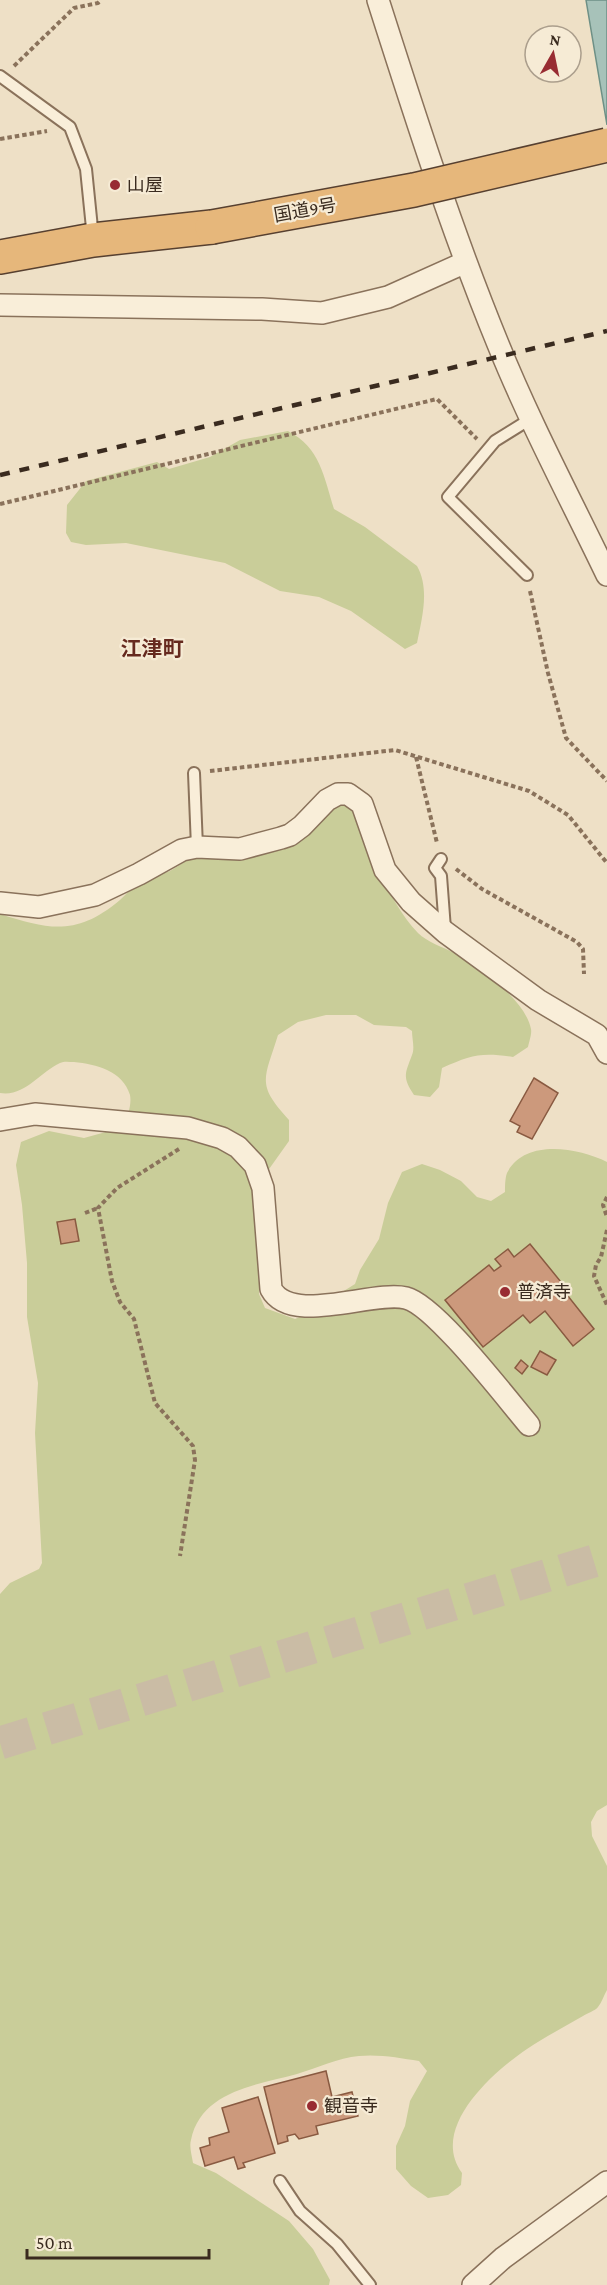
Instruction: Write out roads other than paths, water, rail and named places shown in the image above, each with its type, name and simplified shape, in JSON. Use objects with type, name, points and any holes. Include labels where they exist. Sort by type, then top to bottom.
[{"type":"highway","name":"国道9号","points":[[0,257],[93,240],[212,227],[414,190],[607,145]]},
{"type":"street","points":[[378,0],[427,151],[498,346],[607,575]]},
{"type":"street","points":[[0,305],[262,309],[322,313],[388,297],[466,262]]},
{"type":"street","points":[[0,903],[39,907],[95,895],[182,850],[197,847],[240,849],[290,835],[306,823],[327,800],[338,794],[348,794],[362,804],[385,870],[411,902],[445,932],[538,1000],[597,1035],[607,1053]]},
{"type":"street","points":[[0,1120],[35,1114],[188,1128],[222,1138],[238,1147],[255,1166],[264,1188],[271,1289],[276,1299],[286,1303],[315,1306],[397,1297],[412,1300],[435,1316],[529,1425]]},
{"type":"street","points":[[473,2285],[503,2258],[607,2182]]},
{"type":"lane","points":[[1,76],[70,127],[86,169],[93,240]]},
{"type":"lane","points":[[527,575],[448,497],[495,441],[532,418]]},
{"type":"lane","points":[[194,773],[197,847]]},
{"type":"lane","points":[[441,859],[435,868],[441,876],[445,932]]},
{"type":"lane","points":[[280,2181],[300,2211],[337,2244],[370,2285]]},
{"type":"water","points":[[586,0],[607,0],[607,125]]},
{"type":"tunnel","points":[[0,1743],[607,1557]]},
{"type":"railway","points":[[0,475],[607,331]]},
{"type":"place","name":"山屋","points":[[115,185]]},
{"type":"place","name":"普済寺","points":[[505,1292]]},
{"type":"place","name":"観音寺","points":[[312,2106]]},
{"type":"district","name":"江津町","points":[[152,649]]}]
